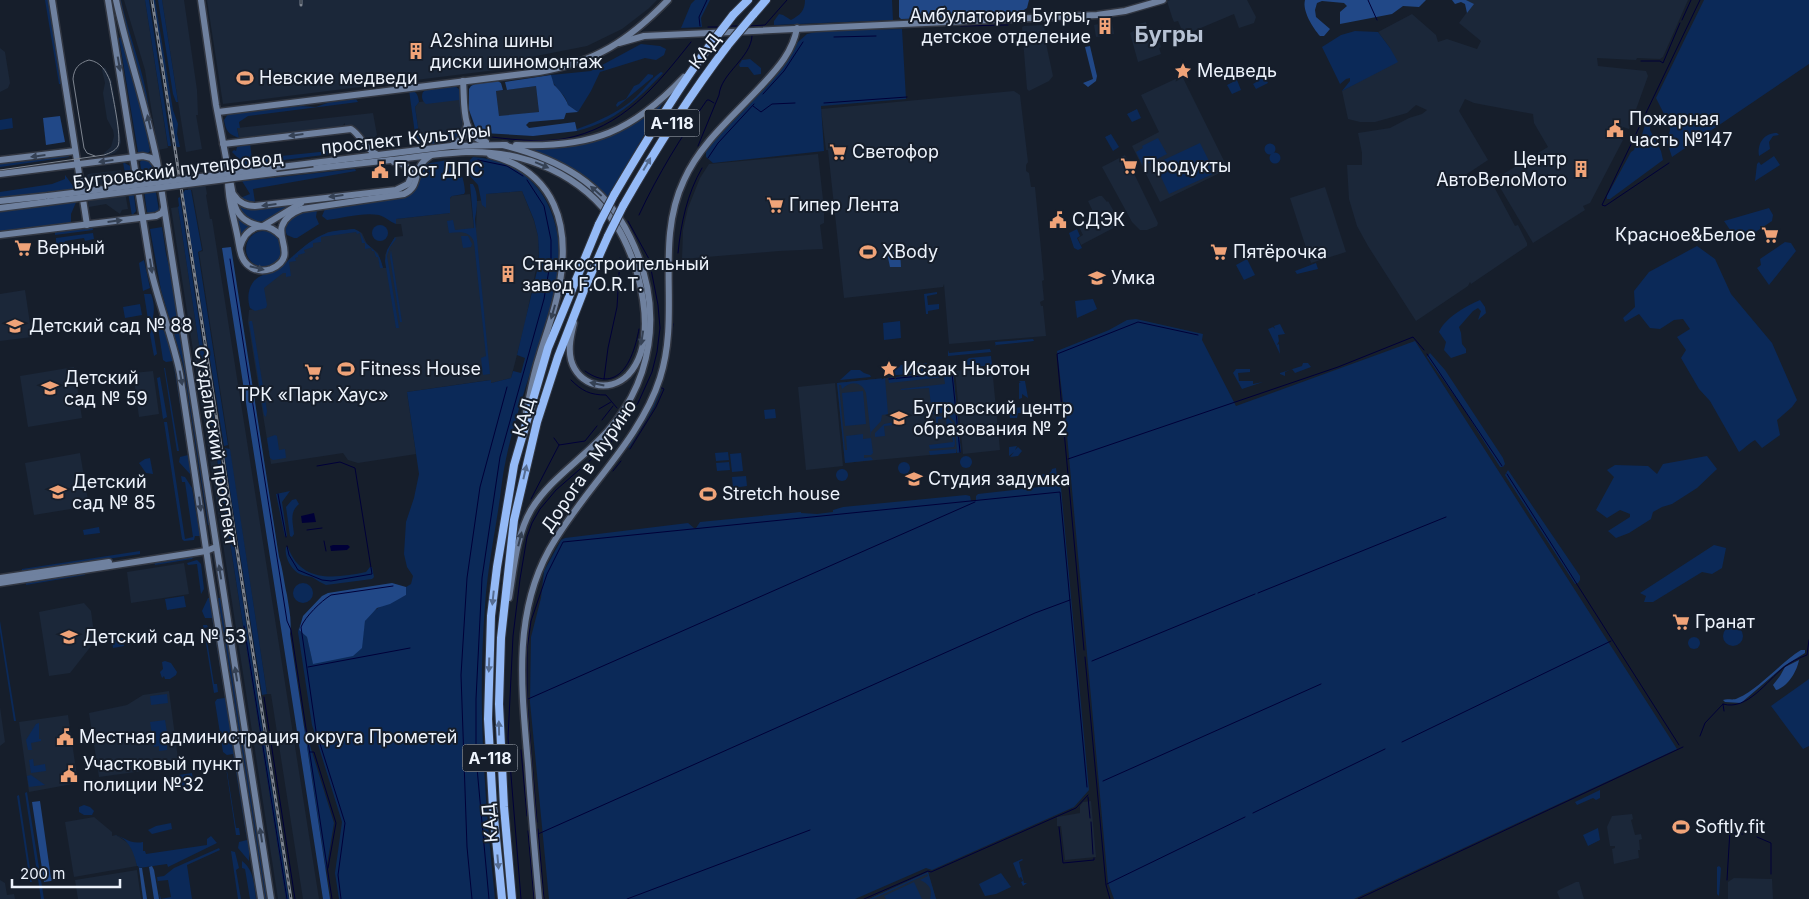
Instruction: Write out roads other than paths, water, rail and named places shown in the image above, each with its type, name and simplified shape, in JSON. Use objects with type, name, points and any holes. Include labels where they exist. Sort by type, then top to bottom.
[{"type":"highway","name":"КАД","points":[[502,899],[490,762],[488,719],[490,650],[497,567],[514,465],[520,442],[548,348],[599,224],[646,140],[692,69],[733,16],[748,0]]},
{"type":"highway","name":"КАД","points":[[512,899],[500,753],[499,676],[501,638],[514,520],[533,439],[558,358],[584,290],[623,206],[656,148],[685,103],[728,45],[766,0]]},
{"type":"main road","points":[[52,0],[87,224]]},
{"type":"main road","name":"Суздальский проспект","points":[[108,0],[156,290],[180,374],[261,899]]},
{"type":"main road","name":"Суздальский проспект","points":[[116,0],[145,107],[158,169],[271,899]]},
{"type":"main road","points":[[201,0],[223,144],[235,206],[240,216],[249,223],[272,229],[282,238]]},
{"type":"main road","points":[[619,43],[649,19],[668,0]]},
{"type":"main road","points":[[218,112],[563,68],[619,43],[633,38],[653,35],[1097,16],[1163,0]]},
{"type":"main road","points":[[649,19],[647,28],[653,35]]},
{"type":"main road","name":"Дорога в Мурино","points":[[539,899],[522,686],[522,648],[528,604],[540,569],[563,526],[638,425],[655,391],[669,338],[668,258],[670,227],[683,182],[702,149],[778,67],[792,45],[797,28]]},
{"type":"main road","points":[[499,145],[552,146],[597,138],[619,129],[649,111],[692,69]]},
{"type":"main road","points":[[463,81],[467,124],[476,139],[528,151],[556,162],[579,176],[600,194],[623,222],[640,258],[649,294],[651,325],[649,342],[644,366],[632,394],[610,429],[552,483],[542,494],[530,513],[520,537],[501,638]]},
{"type":"main road","points":[[452,146],[461,140],[467,124]]},
{"type":"main road","points":[[223,144],[351,129],[369,151],[377,155]]},
{"type":"main road","name":"проспект Культуры","points":[[313,166],[377,155],[452,146],[499,145]]},
{"type":"main road","points":[[0,160],[76,151]]},
{"type":"main road","points":[[477,152],[521,157],[566,176],[596,201],[620,232],[639,277],[644,330],[640,353],[628,375],[610,386],[599,386],[583,380],[573,368],[570,344],[584,290]]},
{"type":"main road","points":[[477,152],[510,161],[532,175],[543,187],[553,203],[561,230],[563,255],[559,288],[538,358],[520,442]]},
{"type":"main road","name":"проспект Культуры","points":[[313,166],[477,152]]},
{"type":"main road","points":[[228,170],[227,188],[230,211],[242,258],[250,267],[267,270],[275,266],[283,257],[285,250],[281,227],[284,221],[291,215],[302,209],[396,195],[409,191],[415,183],[419,165],[432,155]]},
{"type":"main road","points":[[0,174],[134,158],[151,158],[158,169]]},
{"type":"main road","points":[[233,192],[238,201],[249,206],[396,190],[410,183],[412,175],[407,166],[402,163],[382,161]]},
{"type":"main road","name":"Бугровский путепровод","points":[[47,199],[313,166]]},
{"type":"main road","points":[[0,201],[47,199]]},
{"type":"main road","points":[[0,208],[47,199]]},
{"type":"main road","points":[[240,249],[244,236],[254,228],[262,226],[293,207],[312,200]]},
{"type":"main road","points":[[0,235],[144,218],[160,214],[164,208]]},
{"type":"main road","points":[[0,578],[216,547]]},
{"type":"main road","points":[[0,583],[206,548]]},
{"type":"waterway","points":[[700,26],[699,17],[707,0]]},
{"type":"waterway","points":[[749,26],[765,25],[787,0]]},
{"type":"waterway","points":[[1368,0],[1377,20]]},
{"type":"waterway","points":[[1682,20],[1691,0]]},
{"type":"waterway","points":[[1669,163],[1605,206],[1602,205],[1700,0]]},
{"type":"waterway","points":[[1641,61],[1660,61],[1663,63],[1680,23]]},
{"type":"waterway","points":[[961,26],[1008,25]]},
{"type":"waterway","points":[[729,26],[740,26]]},
{"type":"waterway","points":[[708,27],[720,27]]},
{"type":"waterway","points":[[698,146],[721,87],[747,51],[752,36]]},
{"type":"waterway","points":[[834,37],[876,36]]},
{"type":"waterway","points":[[483,136],[543,141],[563,139],[603,125],[621,115],[651,89],[691,42]]},
{"type":"waterway","points":[[763,94],[784,71],[803,42]]},
{"type":"waterway","points":[[824,103],[907,97]]},
{"type":"waterway","points":[[639,215],[662,170],[697,114],[707,100],[714,103]]},
{"type":"waterway","points":[[753,106],[761,112],[772,104],[795,103]]},
{"type":"waterway","points":[[708,158],[718,143],[754,104]]},
{"type":"waterway","points":[[478,160],[507,166],[523,176]]},
{"type":"waterway","points":[[678,253],[686,209],[692,188],[702,168]]},
{"type":"waterway","points":[[489,899],[476,757],[476,699],[482,578],[500,457],[544,299],[551,258],[551,240],[544,206],[527,180]]},
{"type":"waterway","points":[[521,899],[508,738],[513,636],[520,579],[527,537],[540,509],[556,490],[611,442],[638,403],[652,372],[660,328],[658,305],[649,259],[628,221]]},
{"type":"waterway","points":[[604,379],[608,348],[617,307],[620,258]]},
{"type":"waterway","points":[[230,259],[287,621],[291,630],[332,899]]},
{"type":"waterway","points":[[1084,650],[1057,354],[1138,322],[1198,335]]},
{"type":"waterway","points":[[669,353],[673,324]]},
{"type":"waterway","points":[[585,371],[597,378],[608,379],[616,376],[629,361],[639,329]]},
{"type":"waterway","points":[[1068,459],[1338,367],[1413,337],[1424,350]]},
{"type":"waterway","points":[[1427,354],[1502,466]]},
{"type":"waterway","points":[[630,449],[656,407],[664,389],[660,387],[667,361]]},
{"type":"waterway","points":[[889,379],[952,373],[960,452]]},
{"type":"waterway","points":[[571,380],[587,392],[606,395],[617,408]]},
{"type":"waterway","points":[[472,899],[467,847],[461,675],[467,578],[480,487],[507,387]]},
{"type":"waterway","points":[[599,409],[611,402]]},
{"type":"waterway","points":[[602,420],[613,406]]},
{"type":"waterway","points":[[554,438],[559,445],[585,441],[597,426]]},
{"type":"waterway","points":[[531,499],[559,445]]},
{"type":"waterway","points":[[613,471],[621,461]]},
{"type":"waterway","points":[[287,546],[289,555],[298,570],[322,580],[331,581],[372,574],[355,468],[340,462],[317,466]]},
{"type":"waterway","points":[[1507,474],[1679,745]]},
{"type":"waterway","points":[[537,822],[527,700],[527,649],[531,621],[547,574],[563,542],[1060,492],[1087,787]]},
{"type":"waterway","points":[[278,494],[286,537]]},
{"type":"waterway","points":[[528,699],[975,502]]},
{"type":"waterway","points":[[1258,593],[1446,517]]},
{"type":"waterway","points":[[307,530],[322,528]]},
{"type":"waterway","points":[[324,541],[326,551]]},
{"type":"waterway","points":[[341,899],[338,875],[345,823],[316,731],[301,627],[314,610],[331,595],[393,586]]},
{"type":"waterway","points":[[1092,661],[1255,594]]},
{"type":"waterway","points":[[538,834],[1035,613],[1070,600]]},
{"type":"waterway","points":[[244,626],[287,899]]},
{"type":"waterway","points":[[1700,736],[1705,723],[1723,704],[1732,705],[1748,699],[1786,666],[1807,655],[1809,640]]},
{"type":"waterway","points":[[1402,742],[1611,641]]},
{"type":"waterway","points":[[308,667],[410,648]]},
{"type":"waterway","points":[[1085,657],[1106,885],[1110,899]]},
{"type":"waterway","points":[[1103,781],[1321,684]]},
{"type":"waterway","points":[[264,697],[295,899]]},
{"type":"waterway","points":[[1723,704],[1724,711]]},
{"type":"waterway","points":[[1358,899],[1683,747]]},
{"type":"waterway","points":[[1253,813],[1385,749]]},
{"type":"waterway","points":[[521,750],[527,816]]},
{"type":"waterway","points":[[310,752],[314,752],[336,823],[328,868]]},
{"type":"waterway","points":[[864,899],[928,871],[931,872],[1076,808],[1088,795]]},
{"type":"waterway","points":[[1088,797],[1090,818]]},
{"type":"waterway","points":[[1107,884],[1245,817]]},
{"type":"waterway","points":[[1091,822],[1093,854]]},
{"type":"waterway","points":[[1059,827],[1063,863],[1094,860],[1094,858]]},
{"type":"waterway","points":[[538,829],[544,899]]},
{"type":"waterway","points":[[627,899],[810,830]]},
{"type":"waterway","points":[[1727,880],[1730,830]]},
{"type":"waterway","points":[[528,831],[534,899]]},
{"type":"waterway","points":[[1731,833],[1743,834]]},
{"type":"waterway","points":[[1757,837],[1771,843],[1771,874]]},
{"type":"tram line","points":[[0,170],[104,155],[117,148],[119,134],[110,81],[102,68],[97,63],[89,60],[78,66],[73,79],[84,148],[87,153],[95,156]]},
{"type":"railway","points":[[152,0],[291,899]]},
{"type":"railway","points":[[301,0],[301,5]]},
{"type":"place","name":"Амбулатория Бугры, детское отделение","points":[[1105,26]]},
{"type":"place","name":"A2shina шины диски шиномонтаж","points":[[416,51]]},
{"type":"place","name":"Медведь","points":[[1183,71]]},
{"type":"place","name":"Невские медведи","points":[[245,78]]},
{"type":"place","name":"Пожарная часть №147","points":[[1615,129]]},
{"type":"place","name":"Светофор","points":[[838,152]]},
{"type":"place","name":"Продукты","points":[[1129,166]]},
{"type":"place","name":"Центр АвтоВелоМото","points":[[1581,169]]},
{"type":"place","name":"Пост ДПС","points":[[380,170]]},
{"type":"place","name":"Гипер Лента","points":[[775,205]]},
{"type":"place","name":"СДЭК","points":[[1058,220]]},
{"type":"place","name":"Красное&Белое","points":[[1770,235]]},
{"type":"place","name":"Верный","points":[[23,248]]},
{"type":"place","name":"XBody","points":[[868,252]]},
{"type":"place","name":"Пятёрочка","points":[[1219,252]]},
{"type":"place","name":"Станкостроительный завод F.O.R.T.","points":[[508,274]]},
{"type":"place","name":"Умка","points":[[1097,278]]},
{"type":"place","name":"Детский сад № 88","points":[[15,326]]},
{"type":"place","name":"Fitness House","points":[[346,369]]},
{"type":"place","name":"Исаак Ньютон","points":[[889,369]]},
{"type":"place","name":"ТРК «Парк Хаус»","points":[[313,372]]},
{"type":"place","name":"Детский сад № 59","points":[[50,388]]},
{"type":"place","name":"Бугровский центр образования № 2","points":[[899,418]]},
{"type":"place","name":"Студия задумка","points":[[914,479]]},
{"type":"place","name":"Детский сад № 85","points":[[58,492]]},
{"type":"place","name":"Stretch house","points":[[708,494]]},
{"type":"place","name":"Гранат","points":[[1681,622]]},
{"type":"place","name":"Детский сад № 53","points":[[69,637]]},
{"type":"place","name":"Местная администрация округа Прометей","points":[[65,737]]},
{"type":"place","name":"Участковый пункт полиции №32","points":[[69,774]]},
{"type":"place","name":"Softly.fit","points":[[1681,827]]},
{"type":"district","name":"Бугры","points":[[1169,34]]}]
